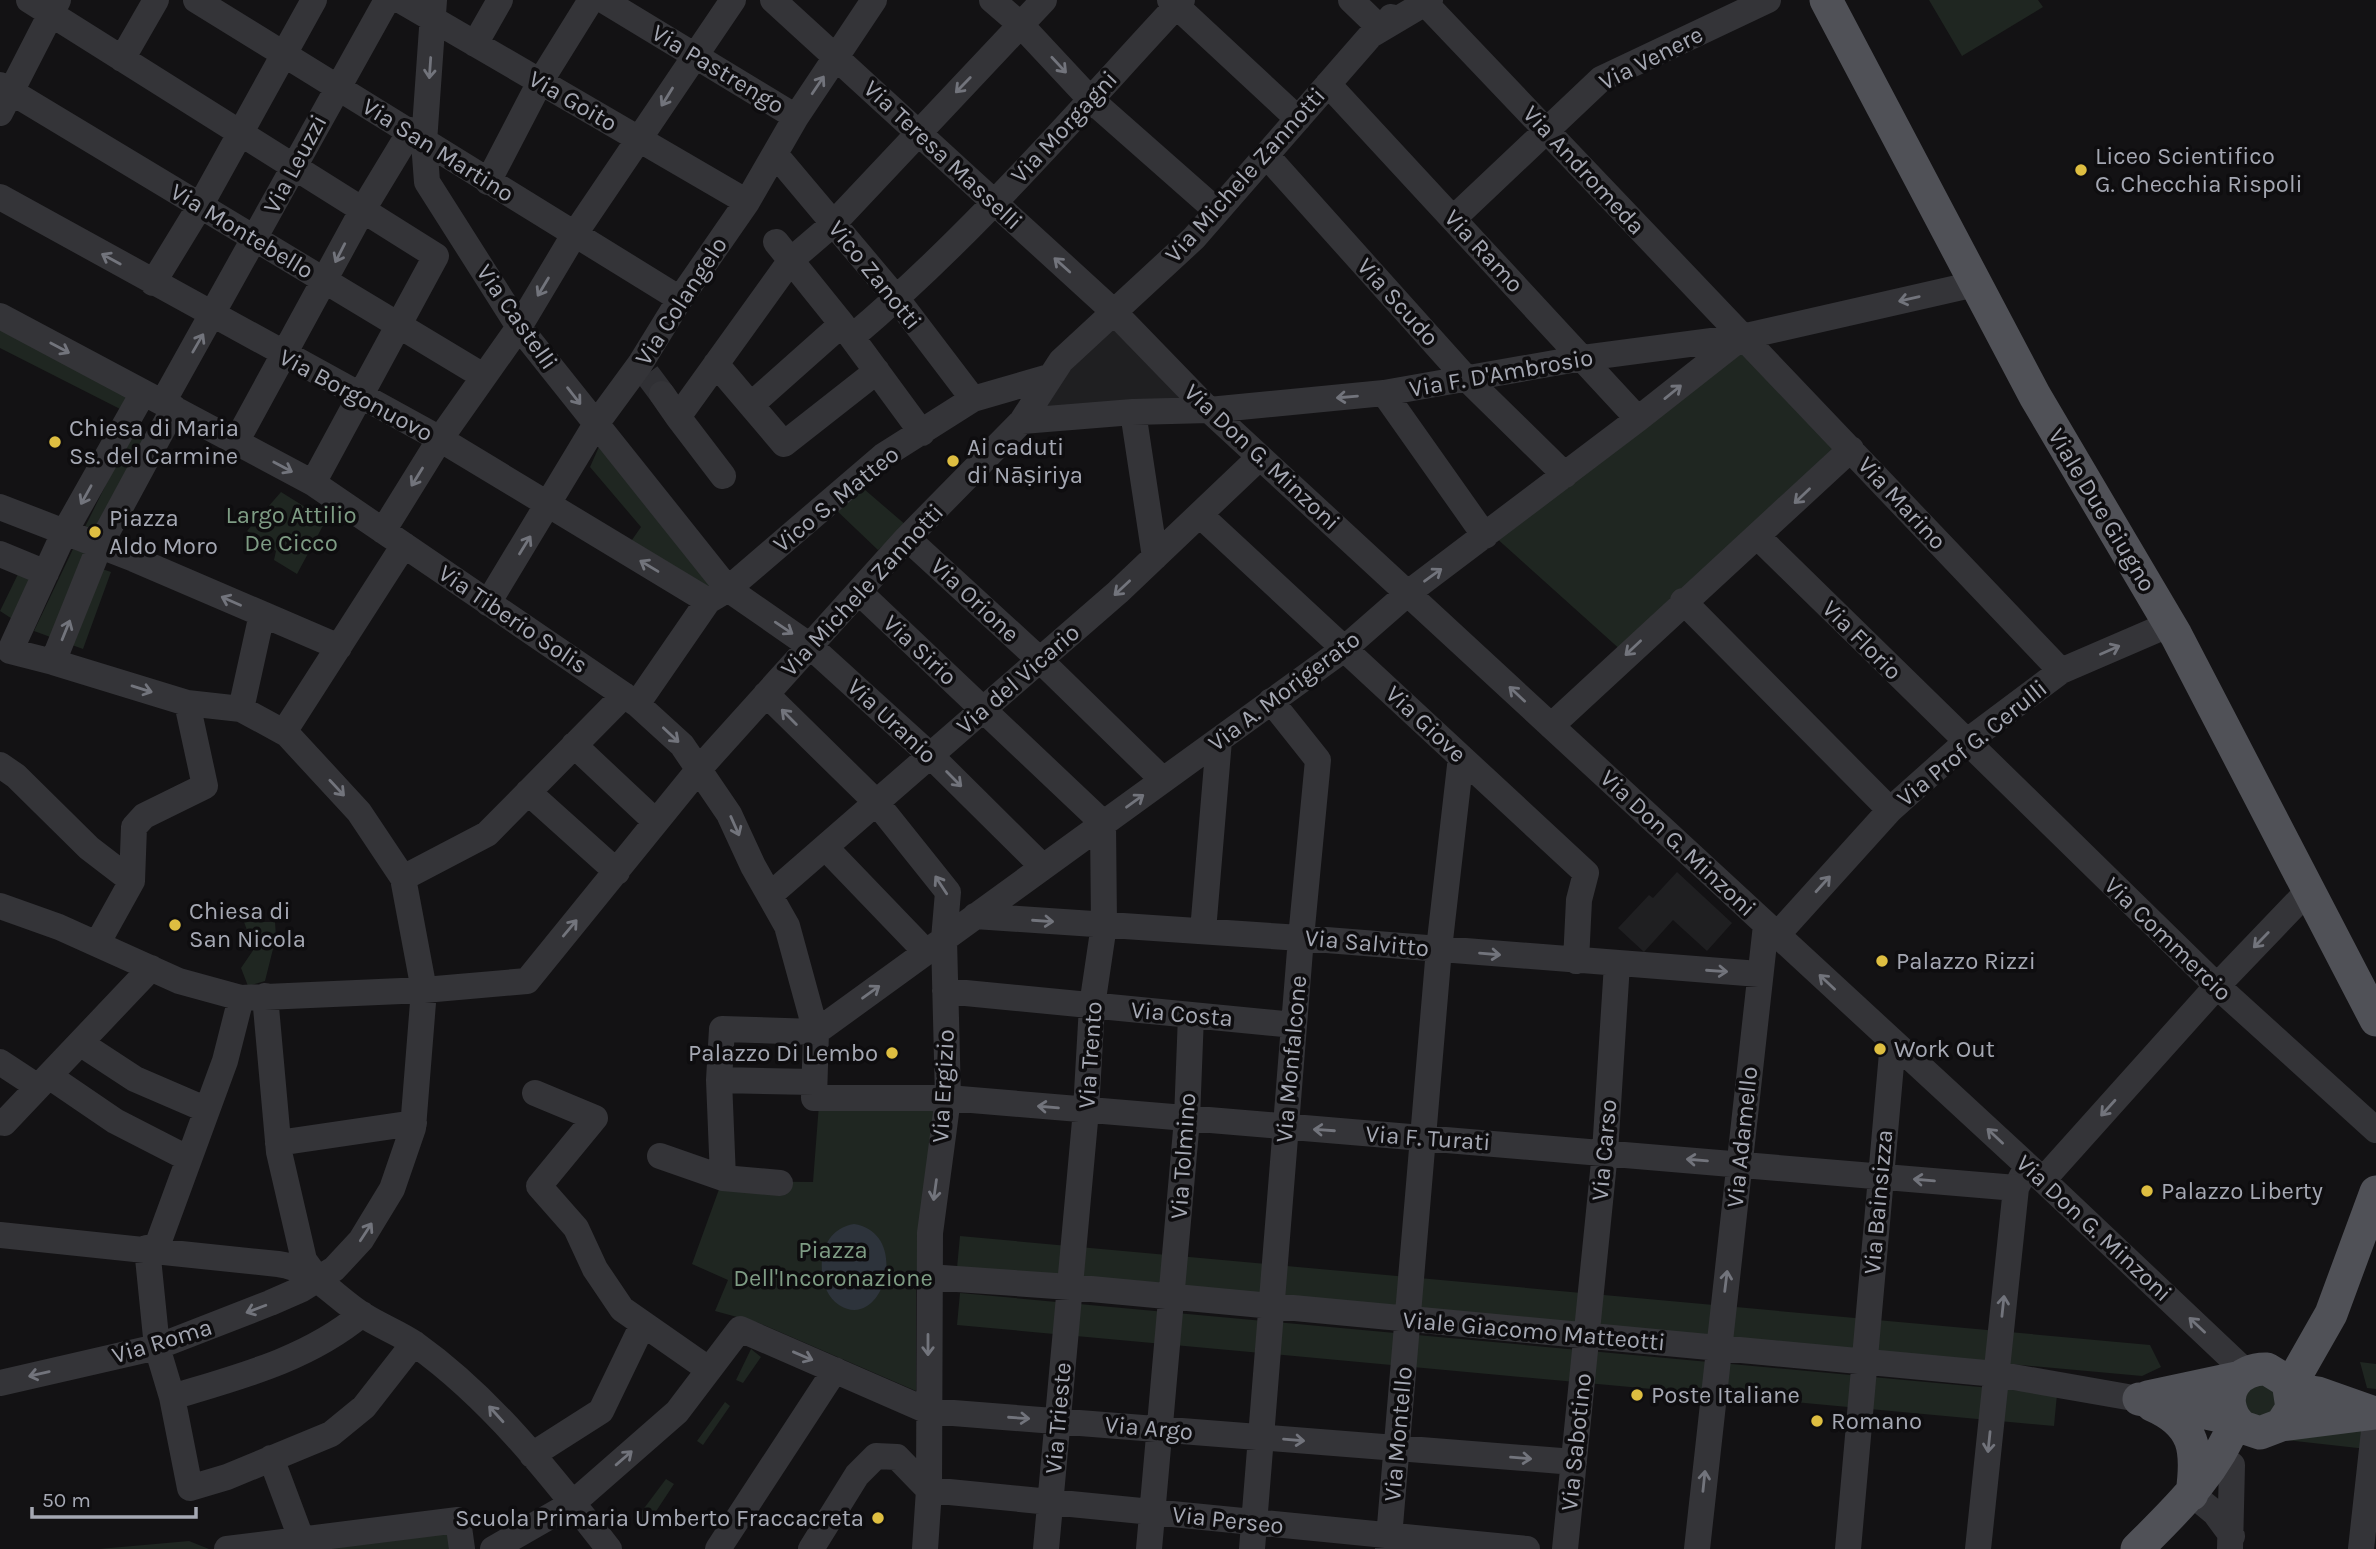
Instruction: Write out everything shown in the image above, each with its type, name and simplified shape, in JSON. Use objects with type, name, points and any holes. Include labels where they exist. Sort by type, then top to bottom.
[{"type":"main road","name":"Viale Due Giugno","points":[[1826,0],[2035,396],[2170,624],[2376,1020]]},
{"type":"main road","points":[[2137,1549],[2192,1494],[2278,1427],[2292,1408],[2290,1387],[2331,1314],[2376,1192]]},
{"type":"main road","points":[[2192,1494],[2227,1443],[2235,1420],[2229,1396],[2247,1373],[2297,1348],[2331,1314]]},
{"type":"main road","points":[[2139,1399],[2247,1373],[2277,1372],[2290,1387],[2318,1393],[2375,1413]]},
{"type":"main road","points":[[2139,1399],[2235,1420],[2252,1432],[2375,1413]]},
{"type":"main road","points":[[2139,1399],[2178,1420],[2193,1441],[2197,1463],[2192,1494]]},
{"type":"street","points":[[122,59],[156,0]]},
{"type":"street","name":"Via San Martino","points":[[196,0],[680,299]]},
{"type":"street","points":[[153,282],[200,206],[314,0]]},
{"type":"street","name":"Via Leuzzi","points":[[160,401],[213,316],[387,0]]},
{"type":"street","name":"Via Goito","points":[[400,0],[434,10],[475,44],[747,202]]},
{"type":"street","points":[[475,44],[500,0]]},
{"type":"street","points":[[488,181],[540,82],[591,0]]},
{"type":"street","name":"Via Pastrengo","points":[[603,0],[796,117]]},
{"type":"street","points":[[284,732],[339,647],[440,439],[519,327],[574,235],[640,140],[694,53],[733,0]]},
{"type":"street","name":"Via Teresa Masselli","points":[[773,0],[1113,311]]},
{"type":"street","name":"Via Colangelo","points":[[488,603],[549,507],[596,424],[650,377],[680,299],[747,202],[796,117],[874,0]]},
{"type":"street","points":[[992,0],[1021,25],[1090,99],[1217,211]]},
{"type":"street","points":[[678,417],[716,364],[783,251],[834,224],[1044,0]]},
{"type":"street","points":[[1350,0],[1381,29]]},
{"type":"street","name":"Via Venere","points":[[1454,218],[1601,79],[1768,0]]},
{"type":"street","name":"Via Michele Zannotti","points":[[424,990],[527,981],[699,769],[907,538],[1022,421],[1060,361],[1194,238],[1371,35],[1420,1]]},
{"type":"street","name":"Via Andromeda","points":[[1420,1],[1546,129],[1742,337]]},
{"type":"street","points":[[1176,2],[1298,119]]},
{"type":"street","name":"Via Morgagni","points":[[751,405],[847,330],[897,299],[994,202],[1176,2]]},
{"type":"street","points":[[4,97],[46,5],[122,59],[436,256],[313,483]]},
{"type":"street","name":"Via Castelli","points":[[434,10],[418,136],[428,182],[519,327],[596,424],[718,595]]},
{"type":"street","name":"Via Ramo","points":[[1328,84],[1638,419]]},
{"type":"street","name":"Via Montebello","points":[[4,97],[200,206],[483,376]]},
{"type":"street","points":[[236,442],[362,211],[418,136]]},
{"type":"street","name":"Vico Zanotti","points":[[775,154],[897,299],[973,398]]},
{"type":"street","name":"Via Scudo","points":[[1266,155],[1465,377],[1564,475]]},
{"type":"street","name":"Via Borgonuovo","points":[[0,197],[284,356],[440,439],[549,507],[718,595]]},
{"type":"street","points":[[783,251],[847,330],[922,433]]},
{"type":"street","name":"Via F. D'Ambrosio","points":[[1022,421],[1133,412],[1209,410],[1384,393],[1583,358],[1742,337],[1975,284]]},
{"type":"street","name":"Via Don G. Minzoni","points":[[1113,311],[1209,410],[1893,1042],[2029,1178],[2247,1373]]},
{"type":"street","name":"Via Tiberio Solis","points":[[0,316],[313,483],[631,699],[682,745],[729,814],[787,926],[816,1032],[814,1090]]},
{"type":"street","name":"Via A. Morigerato","points":[[816,1032],[1344,649],[1408,593],[1742,337]]},
{"type":"street","name":"Via Marino","points":[[1742,337],[2061,671]]},
{"type":"street","points":[[716,364],[785,444],[877,371]]},
{"type":"street","points":[[650,377],[723,476]]},
{"type":"street","name":"Vico S. Matteo","points":[[403,878],[487,834],[574,745],[631,699],[718,595],[883,456],[973,398],[1049,377]]},
{"type":"street","points":[[1384,393],[1485,536]]},
{"type":"street","points":[[160,401],[64,533],[5,651],[53,662],[187,703],[241,709],[284,732],[359,812],[403,878]]},
{"type":"street","points":[[53,662],[160,401]]},
{"type":"street","points":[[1133,412],[1155,557]]},
{"type":"street","points":[[1551,726],[1683,601],[1758,537],[1851,449]]},
{"type":"street","name":"Via del Vicario","points":[[770,895],[1040,660],[1155,557],[1260,457]]},
{"type":"street","points":[[0,507],[100,545],[339,647]]},
{"type":"street","name":"Via Giove","points":[[1200,514],[1586,873],[1579,900],[1576,961]]},
{"type":"street","name":"Via Florio","points":[[1758,537],[1965,743]]},
{"type":"street","name":"Via Orione","points":[[907,538],[1040,660],[1163,780]]},
{"type":"street","points":[[0,554],[46,573]]},
{"type":"street","name":"Via Sirio","points":[[859,592],[1103,823]]},
{"type":"street","name":"Via Uranio","points":[[718,595],[810,646],[930,755],[1043,867]]},
{"type":"street","points":[[1683,601],[1890,810]]},
{"type":"street","points":[[241,709],[262,614]]},
{"type":"street","name":"Via Prof G. Cerulli","points":[[1772,930],[1890,810],[1965,743],[2061,671],[2170,624]]},
{"type":"street","name":"Via Ergizio","points":[[766,694],[876,803],[948,892],[935,945],[946,991],[948,1098],[930,1233],[929,1490],[925,1549]]},
{"type":"street","name":"Via Monfalcone","points":[[1252,1549],[1285,1127],[1318,760],[1271,702]]},
{"type":"street","points":[[97,944],[132,881],[134,827],[145,816],[205,786],[187,703]]},
{"type":"street","points":[[1203,931],[1219,740]]},
{"type":"street","name":"Via Commercio","points":[[1965,743],[2217,986],[2376,1130]]},
{"type":"street","points":[[574,745],[656,822]]},
{"type":"street","name":"Via Montello","points":[[1389,1542],[1439,949],[1461,757]]},
{"type":"street","points":[[0,765],[16,776],[89,848],[132,881]]},
{"type":"street","points":[[528,792],[617,872]]},
{"type":"street","name":"Via Trento","points":[[1070,1287],[1086,1110],[1092,1006],[1104,925],[1103,823]]},
{"type":"street","points":[[825,847],[935,945]]},
{"type":"street","name":"Via Roma","points":[[0,1383],[157,1347],[270,1303],[302,1289],[334,1269],[361,1240],[392,1189],[414,1123],[424,990],[403,878]]},
{"type":"street","points":[[1978,1549],[1996,1374],[2029,1178],[2308,891]]},
{"type":"street","points":[[0,906],[97,944],[179,981],[253,997],[424,990]]},
{"type":"street","name":"Via Salvitto","points":[[975,916],[1301,938],[1759,974]]},
{"type":"street","name":"Via Adamello","points":[[1703,1544],[1718,1349],[1759,974],[1772,930]]},
{"type":"street","name":"Via Carso","points":[[1587,1336],[1605,1152],[1617,964]]},
{"type":"street","points":[[0,1122],[4,1124],[151,968]]},
{"type":"street","name":"Via Costa","points":[[946,991],[1294,1025]]},
{"type":"street","points":[[253,997],[225,1061],[152,1249],[157,1347],[172,1397],[190,1488],[227,1477],[331,1434],[364,1406],[414,1343]]},
{"type":"street","points":[[253,997],[278,1143],[304,1260],[317,1278]]},
{"type":"street","name":"Via Tolmino","points":[[1149,1549],[1187,1119],[1191,1015]]},
{"type":"street","points":[[723,1178],[719,1080],[722,1029],[816,1032]]},
{"type":"street","name":"Via Bainsizza","points":[[1848,1549],[1893,1042]]},
{"type":"street","points":[[80,1043],[135,1079],[207,1110]]},
{"type":"street","points":[[0,1062],[44,1081],[189,1159]]},
{"type":"street","name":"Via F. Turati","points":[[719,1080],[814,1090],[948,1098],[1880,1176],[2029,1178]]},
{"type":"street","points":[[493,1549],[573,1503],[677,1412],[708,1369],[622,1309],[594,1269],[576,1228],[539,1186],[594,1118],[535,1093]]},
{"type":"street","points":[[278,1143],[414,1123]]},
{"type":"street","points":[[660,1156],[723,1178],[780,1182]]},
{"type":"street","points":[[0,1235],[295,1266],[317,1278],[362,1314],[414,1343],[490,1407],[610,1549]]},
{"type":"street","name":"Viale Giacomo Matteotti","points":[[928,1277],[1070,1287],[1996,1374],[2139,1399]]},
{"type":"street","name":"Via Trieste","points":[[1046,1549],[1070,1287]]},
{"type":"street","points":[[172,1397],[260,1370],[318,1345],[362,1314]]},
{"type":"street","points":[[532,1455],[601,1411],[643,1324]]},
{"type":"street","name":"Via Argo","points":[[708,1369],[740,1329],[928,1410],[1574,1462]]},
{"type":"street","name":"Via Sabotino","points":[[1565,1549],[1587,1336]]},
{"type":"street","points":[[718,1549],[835,1370]]},
{"type":"street","points":[[2361,1549],[2375,1413]]},
{"type":"street","points":[[811,1549],[857,1475],[876,1457],[897,1457],[929,1490]]},
{"type":"street","points":[[271,1458],[301,1538]]},
{"type":"street","points":[[2231,1465],[2231,1542]]},
{"type":"street","name":"Via Perseo","points":[[929,1490],[1255,1522],[1389,1542],[1527,1549]]},
{"type":"street","points":[[2192,1494],[2215,1513],[2231,1542]]},
{"type":"street","points":[[227,1549],[458,1520],[462,1549]]},
{"type":"shaded area","points":[[1113,316],[1194,406],[1033,409]]},
{"type":"shaded area","points":[[1677,872],[1732,923],[1707,951],[1673,920],[1644,952],[1618,928],[1649,895],[1653,898]]},
{"type":"shaded area","points":[[854,1224],[872,1231],[882,1244],[886,1261],[885,1278],[878,1294],[868,1305],[855,1310],[835,1302],[829,1295],[822,1272],[823,1255],[828,1241],[839,1230]]},
{"type":"green space","points":[[1929,0],[2038,0],[2043,7],[1962,56]]},
{"type":"green space","points":[[0,323],[135,395],[126,412],[0,348]]},
{"type":"green space","points":[[1742,343],[1845,449],[1623,652],[1494,536]]},
{"type":"green space","points":[[134,428],[147,435],[98,538],[83,531]]},
{"type":"green space","points":[[602,440],[722,589],[708,601],[625,550],[641,527],[590,467]]},
{"type":"green space","points":[[864,489],[907,526],[878,550],[834,508]]},
{"type":"green space","name":"Largo Attilio De Cicco","points":[[281,492],[326,520],[297,574],[274,560],[276,551],[247,531]]},
{"type":"green space","points":[[73,549],[90,555],[87,564],[111,572],[83,649],[34,631]]},
{"type":"green space","points":[[20,570],[42,577],[20,624],[0,611]]},
{"type":"green space","points":[[244,922],[275,922],[276,937],[265,981],[248,986],[241,968],[254,949]]},
{"type":"green space","name":"Piazza Dell'Incoronazione","points":[[819,1104],[940,1108],[926,1237],[916,1284],[916,1391],[759,1323],[715,1311],[728,1280],[692,1264],[722,1181],[813,1182]]},
{"type":"green space","points":[[960,1236],[2150,1345],[2161,1367],[2142,1376],[957,1268]]},
{"type":"green space","points":[[960,1293],[2057,1394],[2054,1426],[957,1325]]},
{"type":"green space","points":[[751,1349],[761,1357],[743,1383],[736,1380]]},
{"type":"green space","points":[[2360,1362],[2376,1364],[2376,1389],[2367,1388]]},
{"type":"green space","points":[[2257,1368],[2292,1408],[2252,1432],[2237,1378]]},
{"type":"green space","points":[[725,1402],[730,1406],[703,1445],[697,1441]]},
{"type":"green space","points":[[2360,1424],[2376,1450],[2286,1440]]},
{"type":"green space","points":[[666,1479],[674,1484],[647,1525],[640,1528],[639,1515]]},
{"type":"green space","points":[[452,1524],[460,1549],[242,1549]]},
{"type":"green space","points":[[189,1541],[209,1549],[99,1549]]},
{"type":"tunnel","points":[[647,374],[662,394]]},
{"type":"place","name":"Liceo Scientifico G. Checchia Rispoli","points":[[2081,170]]},
{"type":"place","name":"Chiesa di Maria Ss. del Carmine","points":[[55,442]]},
{"type":"place","name":"Ai caduti di Nāṣiriya","points":[[953,461]]},
{"type":"place","name":"Piazza Aldo Moro","points":[[95,532]]},
{"type":"place","name":"Chiesa di San Nicola","points":[[175,925]]},
{"type":"place","name":"Palazzo Rizzi","points":[[1882,961]]},
{"type":"place","name":"Work Out","points":[[1880,1049]]},
{"type":"place","name":"Palazzo Di Lembo","points":[[892,1053]]},
{"type":"place","name":"Palazzo Liberty","points":[[2147,1191]]},
{"type":"place","name":"Poste Italiane","points":[[1637,1395]]},
{"type":"place","name":"Romano","points":[[1817,1421]]},
{"type":"place","name":"Scuola Primaria Umberto Fraccacreta","points":[[878,1518]]}]
